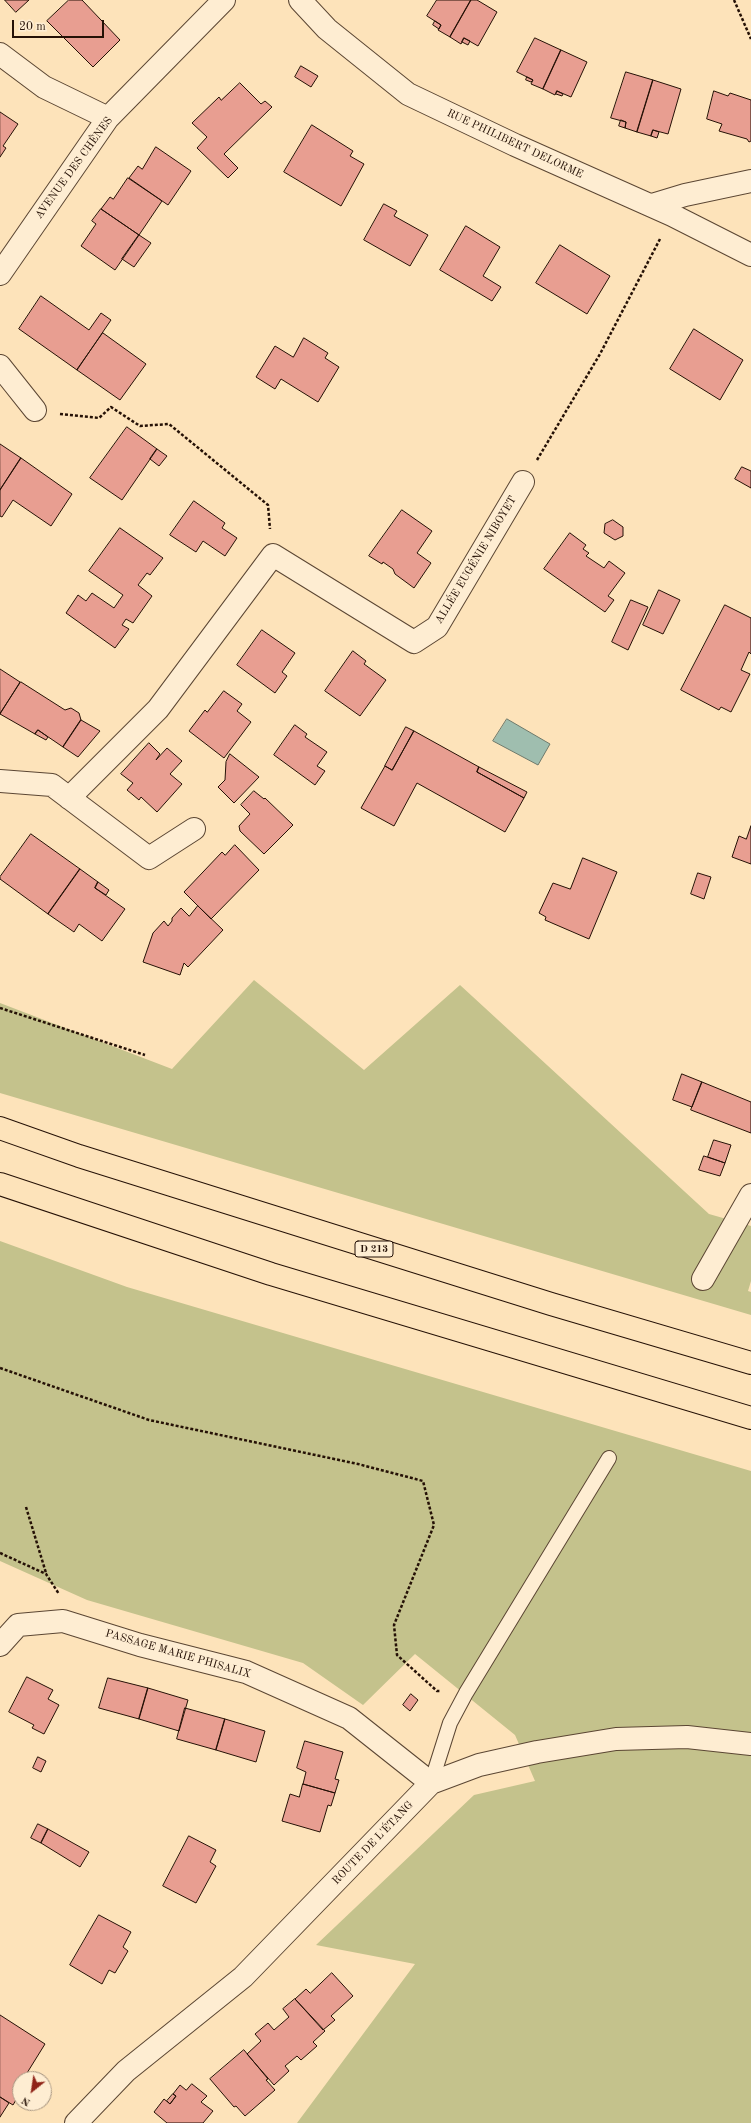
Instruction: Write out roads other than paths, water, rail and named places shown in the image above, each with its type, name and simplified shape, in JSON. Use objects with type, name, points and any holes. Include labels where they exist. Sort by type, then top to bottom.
[{"type":"highway","name":"D 213","points":[[0,1128],[80,1156],[551,1304],[751,1363]]},
{"type":"highway","points":[[0,1184],[272,1274],[751,1418]]},
{"type":"street","name":"AVENUE DES CHÊNES","points":[[0,274],[108,118],[224,0]]},
{"type":"street","name":"RUE PHILIBERT DELORME","points":[[300,0],[327,29],[408,94],[515,145],[652,205],[751,255]]},
{"type":"street","points":[[0,54],[44,87],[108,118]]},
{"type":"street","points":[[652,205],[684,195],[718,190],[751,181]]},
{"type":"street","points":[[0,366],[35,410]]},
{"type":"street","name":"ALLÉE EUGÉNIE NIBOYET","points":[[69,798],[158,710],[273,555],[414,642],[437,627],[523,482]]},
{"type":"street","points":[[0,781],[52,785],[149,858],[194,829]]},
{"type":"street","points":[[703,1279],[751,1195]]},
{"type":"street","name":"PASSAGE MARIE PHISALIX","points":[[0,1645],[18,1625],[63,1621],[140,1644],[246,1672],[349,1718],[431,1784]]},
{"type":"street","name":"ROUTE DE L'ÉTANG","points":[[76,2123],[126,2071],[243,1977],[431,1784],[479,1765],[537,1752],[616,1739],[686,1737],[751,1744]]},
{"type":"lane","points":[[431,1784],[450,1723],[466,1693],[538,1578],[609,1458]]}]
